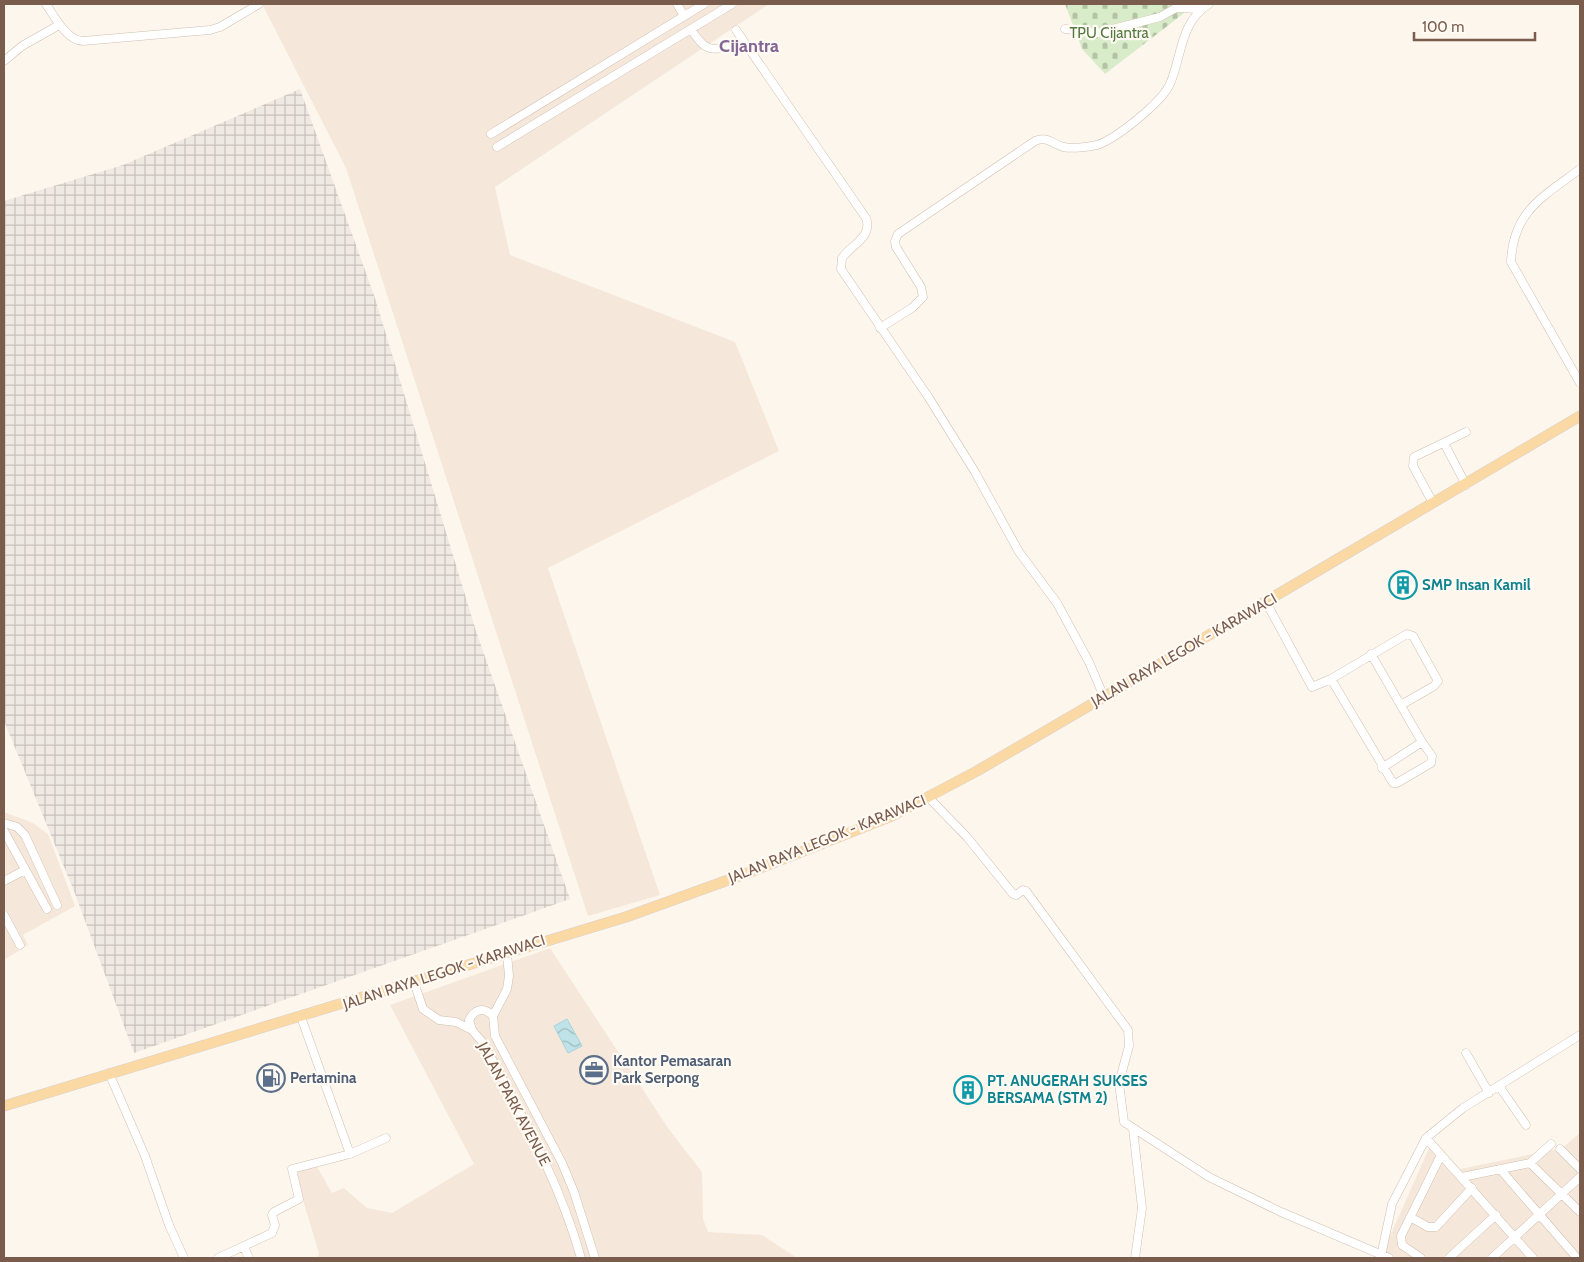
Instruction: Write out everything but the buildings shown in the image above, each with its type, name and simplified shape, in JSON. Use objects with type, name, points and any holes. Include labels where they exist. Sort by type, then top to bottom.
[{"type":"main road","name":"JALAN RAYA LEGOK - KARAWACI","points":[[4,1106],[626,917],[753,871],[892,816],[929,798],[1104,697],[1580,416]]},
{"type":"street","points":[[46,4],[60,24],[79,41],[165,36],[220,27],[259,4]]},
{"type":"street","points":[[677,4],[684,16]]},
{"type":"street","points":[[491,134],[704,4]]},
{"type":"street","points":[[497,147],[732,4]]},
{"type":"street","points":[[880,328],[912,308],[923,297],[921,287],[896,247],[895,241],[898,234],[1035,141],[1046,138],[1062,146],[1077,147],[1097,145],[1112,138],[1154,104],[1168,89],[1180,46],[1192,21],[1200,9],[1209,4]]},
{"type":"street","points":[[1065,29],[1096,33],[1160,17],[1176,8],[1200,9]]},
{"type":"street","points":[[4,60],[22,46],[60,24]]},
{"type":"street","points":[[691,29],[700,44],[715,50],[740,45],[750,49]]},
{"type":"street","points":[[736,30],[866,218],[869,226],[867,233],[848,250],[840,264],[880,328],[940,414],[975,472],[1019,552],[1057,603],[1089,662],[1104,697]]},
{"type":"street","points":[[633,47],[641,59]]},
{"type":"street","points":[[1580,170],[1540,200],[1522,218],[1512,244],[1511,262],[1580,383]]},
{"type":"street","points":[[1433,503],[1412,462],[1417,456],[1466,432]]},
{"type":"street","points":[[1444,443],[1466,485]]},
{"type":"street","points":[[1266,602],[1308,684],[1316,686],[1407,634],[1414,636],[1438,681],[1434,686],[1401,705]]},
{"type":"street","points":[[1331,679],[1382,768],[1395,784],[1430,763],[1432,756],[1371,654]]},
{"type":"street","points":[[1382,768],[1422,742]]},
{"type":"street","points":[[929,798],[967,837],[1013,894],[1016,895],[1023,890],[1026,891],[1128,1030],[1130,1046],[1119,1083],[1124,1122],[1209,1177],[1384,1257],[1384,1234],[1392,1204],[1426,1138],[1447,1119],[1580,1035]]},
{"type":"street","points":[[4,823],[17,827],[25,835],[57,905]]},
{"type":"street","points":[[4,831],[47,909]]},
{"type":"street","points":[[4,881],[25,870]]},
{"type":"street","points":[[4,916],[20,945]]},
{"type":"street","points":[[472,1030],[469,1020],[473,1013],[480,1009],[487,1010],[493,1016],[507,989],[509,976],[507,954]]},
{"type":"street","name":"JALAN PARK AVENUE","points":[[414,982],[423,1010],[439,1020],[456,1022],[472,1030],[484,1044],[556,1185],[581,1258]]},
{"type":"street","name":"JALAN PARK AVENUE","points":[[493,1016],[496,1036],[569,1180],[594,1258]]},
{"type":"street","points":[[301,1017],[350,1154]]},
{"type":"street","points":[[1466,1053],[1489,1093]]},
{"type":"street","points":[[500,1076],[513,1069]]},
{"type":"street","points":[[109,1073],[145,1156],[172,1232],[184,1258]]},
{"type":"street","points":[[1499,1086],[1526,1125]]},
{"type":"street","points":[[1133,1129],[1142,1208],[1135,1258]]},
{"type":"street","points":[[218,1258],[272,1233],[275,1224],[272,1215],[274,1212],[299,1199],[292,1169],[350,1154],[386,1138]]},
{"type":"street","points":[[1426,1138],[1533,1258]]},
{"type":"street","points":[[1462,1177],[1530,1163],[1551,1144]]},
{"type":"street","points":[[1560,1149],[1580,1169]]},
{"type":"street","points":[[1421,1258],[1402,1245],[1400,1241],[1441,1155]]},
{"type":"street","points":[[1530,1163],[1580,1212]]},
{"type":"street","points":[[1500,1169],[1577,1258]]},
{"type":"street","points":[[1492,1258],[1580,1177]]},
{"type":"street","points":[[556,1185],[569,1180]]},
{"type":"street","points":[[1410,1217],[1428,1227],[1436,1227],[1472,1188]]},
{"type":"street","points":[[562,1199],[574,1192]]},
{"type":"street","points":[[1449,1258],[1496,1215]]},
{"type":"street","points":[[244,1247],[249,1258]]},
{"type":"shaded area","points":[[262,4],[769,4],[495,187],[510,255],[735,342],[779,451],[548,568],[660,895],[588,916],[346,168]]},
{"type":"shaded area","points":[[300,89],[375,298],[476,631],[570,899],[134,1053],[74,891],[4,721],[4,201],[123,165]]},
{"type":"shaded area","points":[[4,812],[33,823],[48,834],[75,906],[23,935],[28,945],[4,960]]},
{"type":"shaded area","points":[[550,948],[668,1128],[702,1172],[703,1219],[708,1232],[762,1235],[797,1258],[318,1258],[319,1253],[294,1171],[316,1165],[332,1193],[344,1188],[367,1208],[392,1213],[474,1164],[390,1005]]},
{"type":"shaded area","points":[[1580,1133],[1580,1258],[1394,1258],[1383,1252],[1433,1139],[1460,1169],[1562,1148]]},
{"type":"green space","name":"TPU Cijantra","points":[[1065,4],[1196,4],[1105,74],[1082,49]]},
{"type":"water","points":[[567,1019],[582,1046],[568,1053],[554,1026]]},
{"type":"place","name":"SMP Insan Kamil","points":[[1403,585]]},
{"type":"place","name":"Kantor Pemasaran Park Serpong","points":[[594,1070]]},
{"type":"place","name":"Pertamina","points":[[271,1078]]},
{"type":"place","name":"PT. ANUGERAH SUKSES BERSAMA (STM 2)","points":[[968,1090]]},
{"type":"district","name":"Cijantra","points":[[749,46]]}]
